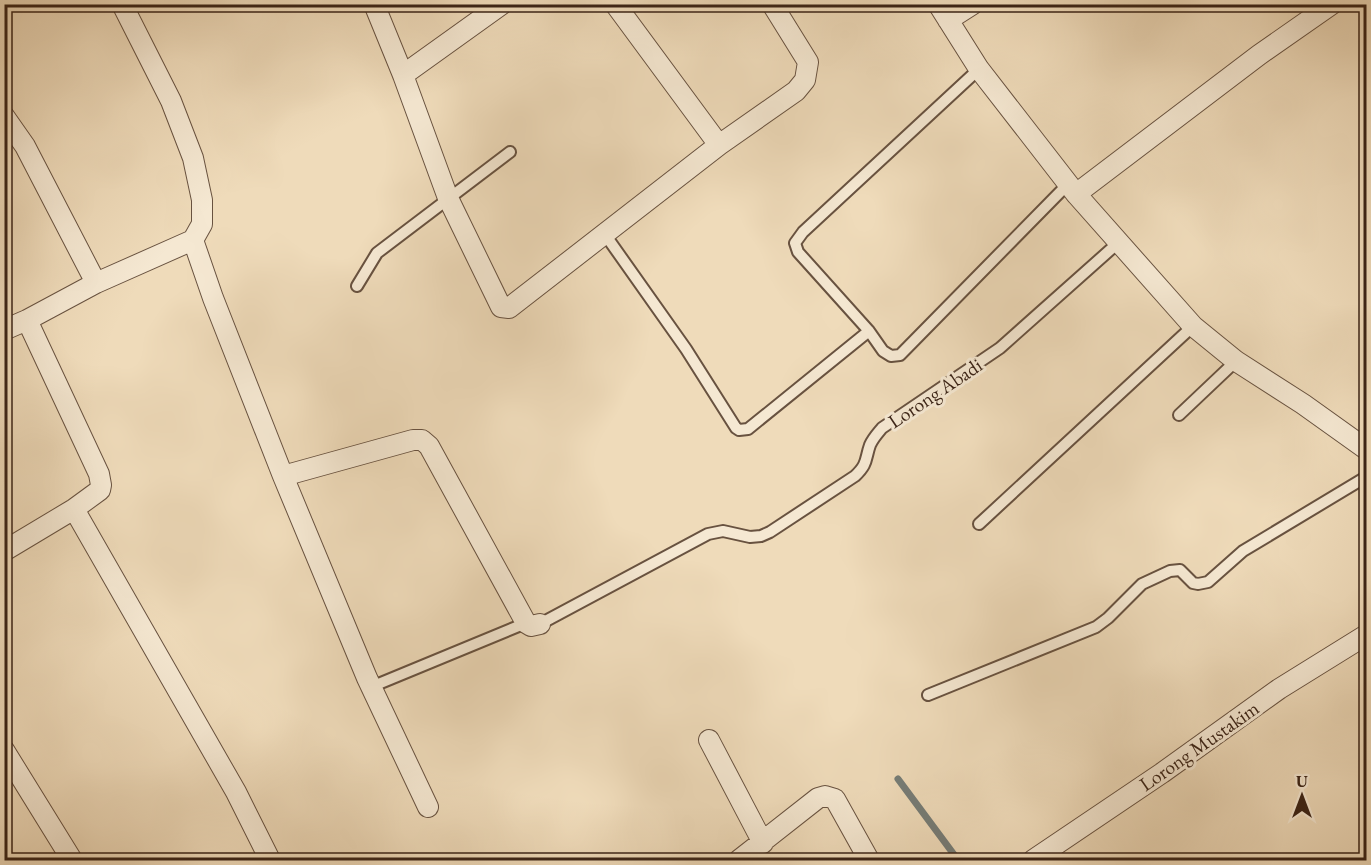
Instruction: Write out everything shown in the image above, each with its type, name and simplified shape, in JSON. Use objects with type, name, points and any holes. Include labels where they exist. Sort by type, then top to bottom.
[{"type":"street","points":[[4,330],[96,283],[193,240],[202,224],[202,200],[193,158],[171,101],[122,4]]},
{"type":"street","points":[[374,4],[448,198],[501,307],[505,308],[509,308],[719,145],[796,92],[806,80],[808,62],[772,4]]},
{"type":"street","points":[[403,75],[502,4]]},
{"type":"street","points":[[615,4],[719,145]]},
{"type":"street","points":[[973,4],[943,12],[979,69],[1072,189],[1193,326],[1236,361],[1303,404],[1366,449]]},
{"type":"street","points":[[1072,189],[1332,4]]},
{"type":"street","points":[[4,116],[25,146],[96,283]]},
{"type":"street","points":[[193,240],[213,298],[283,476],[371,687],[428,807]]},
{"type":"street","points":[[4,551],[74,509],[100,490],[101,480],[27,320]]},
{"type":"street","points":[[283,476],[413,440],[426,442],[533,624]]},
{"type":"street","points":[[74,509],[236,792],[270,861]]},
{"type":"street","name":"Lorong Mustakim","points":[[1033,861],[1279,689],[1366,635]]},
{"type":"street","points":[[709,740],[763,843]]},
{"type":"street","points":[[4,750],[72,861]]},
{"type":"street","points":[[739,861],[819,798],[830,796],[835,799],[869,861]]},
{"type":"lane","points":[[979,69],[803,232],[795,243],[798,252],[869,331],[883,351],[891,356],[900,355],[1072,189]]},
{"type":"lane","points":[[357,286],[377,253],[510,152]]},
{"type":"lane","points":[[604,233],[686,349],[739,430],[748,429],[869,331]]},
{"type":"lane","name":"Lorong Abadi","points":[[371,687],[533,624],[708,534],[723,531],[750,537],[770,532],[855,476],[862,470],[867,461],[870,444],[882,428],[1000,348],[1119,242]]},
{"type":"lane","points":[[979,524],[1193,326]]},
{"type":"lane","points":[[1179,415],[1236,361]]},
{"type":"lane","points":[[928,695],[1096,627],[1142,585],[1170,571],[1180,570],[1198,585],[1208,582],[1243,552],[1366,477]]},
{"type":"waterway","points":[[898,779],[958,860]]}]
